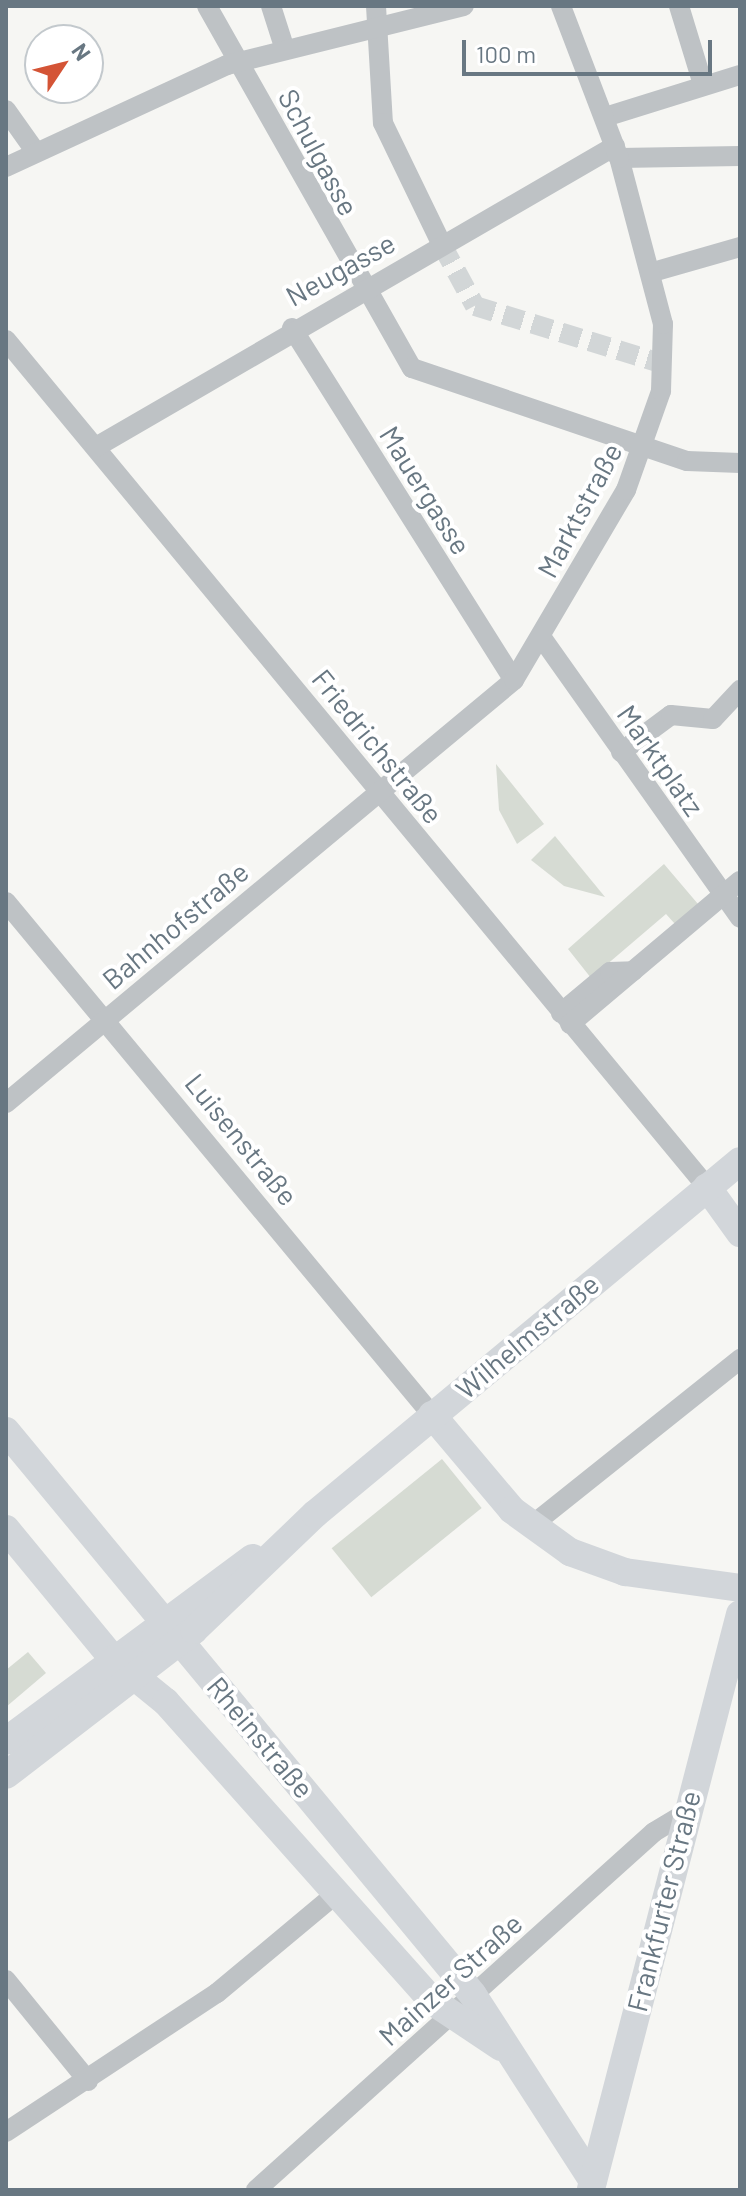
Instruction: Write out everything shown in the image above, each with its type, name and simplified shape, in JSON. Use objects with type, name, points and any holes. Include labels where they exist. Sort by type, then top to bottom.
[{"type":"main road","name":"Wilhelmstraße","points":[[124,1668],[315,1514],[740,1161]]},
{"type":"main road","points":[[707,1187],[740,1233]]},
{"type":"main road","points":[[432,1415],[531,1526],[610,1569],[740,1588]]},
{"type":"main road","name":"Rheinstraße","points":[[6,1431],[473,1995],[505,2050],[549,2105]]},
{"type":"main road","name":"Rheinstraße","points":[[6,1529],[124,1668],[286,1837],[450,2016],[505,2050]]},
{"type":"main road","name":"Frankfurter Straße","points":[[592,2186],[684,1814],[740,1614]]},
{"type":"main road","points":[[6,1741],[124,1668]]},
{"type":"main road","points":[[6,1775],[124,1668]]},
{"type":"main road","points":[[286,1837],[293,1810],[321,1809]]},
{"type":"main road","points":[[549,2105],[602,2145]]},
{"type":"main road","points":[[549,2105],[592,2186]]},
{"type":"street","name":"Schulgasse","points":[[207,6],[223,45],[239,62],[400,355],[422,374],[687,461],[740,463]]},
{"type":"street","points":[[271,6],[285,50]]},
{"type":"street","points":[[6,167],[35,151],[239,62],[285,50],[378,15],[464,6]]},
{"type":"street","name":"Marktstraße","points":[[379,790],[514,680],[542,638],[636,442],[664,364],[653,272],[605,117],[561,6]]},
{"type":"street","points":[[679,6],[702,81]]},
{"type":"street","points":[[378,15],[383,123],[442,245]]},
{"type":"street","points":[[605,117],[702,81],[740,75]]},
{"type":"street","points":[[6,110],[35,151]]},
{"type":"street","points":[[617,152],[740,156]]},
{"type":"street","name":"Neugasse","points":[[96,447],[292,328],[617,152]]},
{"type":"street","points":[[653,272],[740,247]]},
{"type":"street","name":"Mauergasse","points":[[292,328],[514,680]]},
{"type":"street","name":"Friedrichstraße","points":[[6,340],[707,1187]]},
{"type":"street","name":"Marktplatz","points":[[542,638],[740,918]]},
{"type":"street","points":[[621,752],[671,715],[713,719],[740,690]]},
{"type":"street","name":"Bahnhofstraße","points":[[6,1103],[379,790]]},
{"type":"street","points":[[566,1018],[610,972],[633,971],[740,881]]},
{"type":"street","name":"Luisenstraße","points":[[6,902],[432,1415]]},
{"type":"street","points":[[531,1526],[740,1359]]},
{"type":"street","name":"Mainzer Straße","points":[[256,2190],[654,1832],[684,1814]]},
{"type":"street","points":[[6,2132],[88,2081],[217,1993],[336,1894]]},
{"type":"street","points":[[6,1980],[88,2081]]},
{"type":"shaded area","points":[[496,764],[544,824],[517,844],[499,810]]},
{"type":"shaded area","points":[[555,836],[605,897],[564,886],[531,860]]},
{"type":"shaded area","points":[[664,864],[698,904],[675,924],[666,914],[591,978],[568,949]]},
{"type":"shaded area","points":[[442,1459],[482,1508],[371,1597],[332,1548]]},
{"type":"shaded area","points":[[28,1652],[46,1673],[6,1707],[6,1670]]},
{"type":"tunnel","points":[[442,245],[475,306],[664,364]]}]
